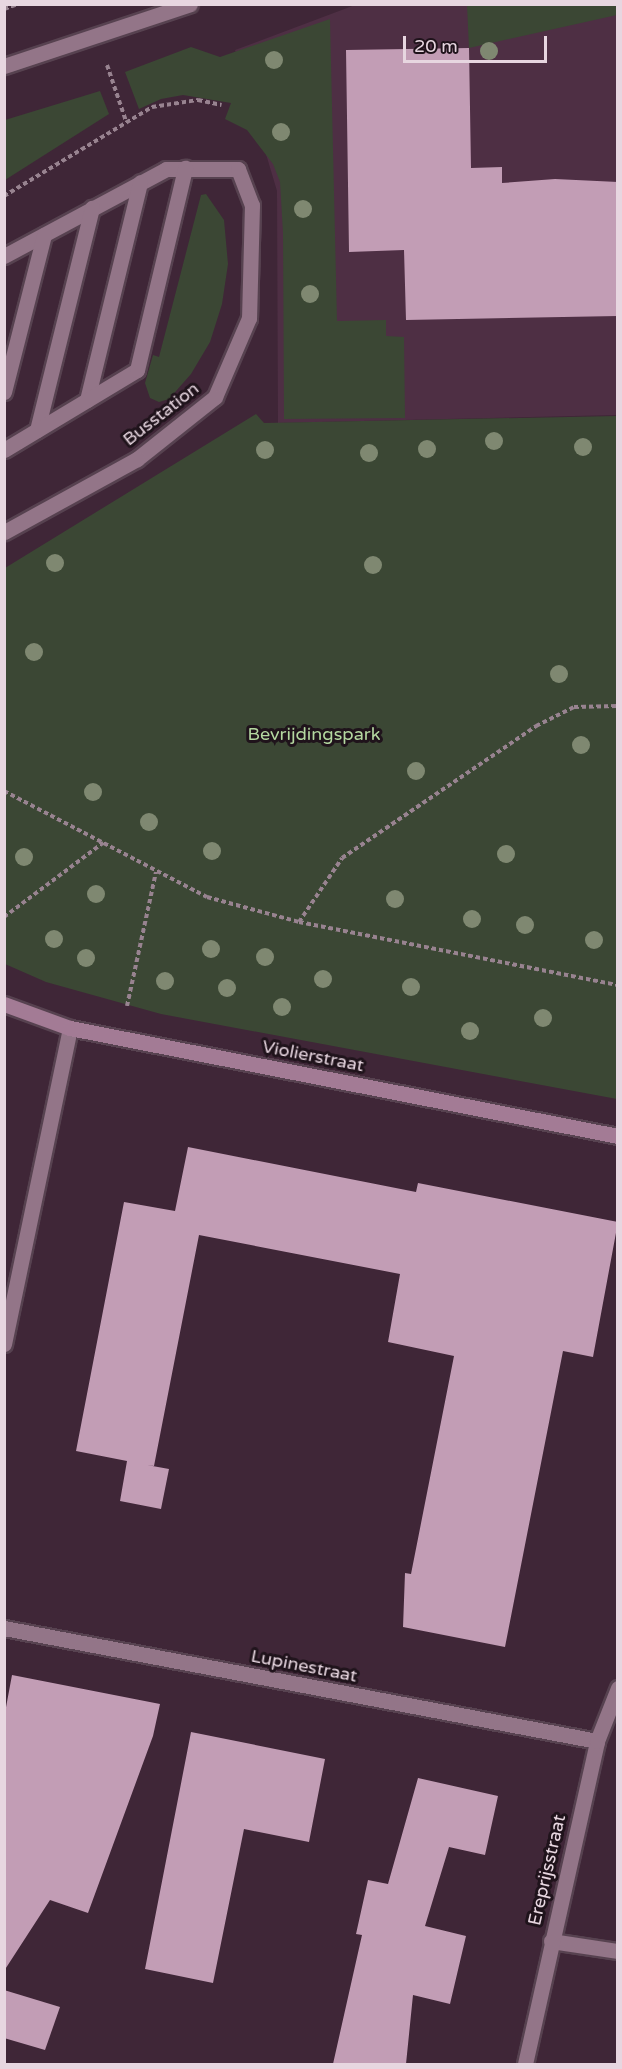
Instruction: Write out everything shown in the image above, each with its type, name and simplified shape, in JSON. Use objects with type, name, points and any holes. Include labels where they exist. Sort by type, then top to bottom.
[{"type":"street","points":[[4,66],[190,4]]},
{"type":"street","points":[[4,450],[137,370],[185,168]]},
{"type":"street","name":"Busstation","points":[[4,256],[166,169],[238,169],[252,206],[249,318],[215,397],[137,459],[4,532]]},
{"type":"street","points":[[87,400],[140,182]]},
{"type":"street","points":[[37,430],[92,208]]},
{"type":"street","points":[[4,392],[44,235]]},
{"type":"street","name":"Violierstraat","points":[[4,1004],[70,1028],[618,1136]]},
{"type":"street","points":[[4,1344],[70,1028]]},
{"type":"street","name":"Lupinestraat","points":[[4,1628],[597,1741]]},
{"type":"street","name":"Ereprijsstraat","points":[[525,2064],[597,1741],[618,1688]]},
{"type":"street","points":[[551,1941],[618,1952]]},
{"type":"path","points":[[4,9],[18,4]]},
{"type":"path","points":[[4,196],[152,106],[198,99],[221,105]]},
{"type":"path","points":[[299,922],[342,858],[536,726],[574,707],[618,706]]},
{"type":"path","points":[[4,791],[207,897],[299,922],[618,985]]},
{"type":"path","points":[[4,917],[104,843]]},
{"type":"path","points":[[120,1038],[156,872]]},
{"type":"shaded area","points":[[355,5],[617,5],[617,415],[278,423],[277,191],[235,50]]},
{"type":"green space","points":[[467,5],[617,5],[617,15],[469,48]]},
{"type":"green space","points":[[330,19],[337,321],[386,320],[386,336],[404,337],[405,418],[284,419],[283,233],[280,182],[273,164],[247,130],[225,119],[231,103],[183,95],[161,99],[139,109],[125,72],[191,47],[220,57]]},
{"type":"green space","points":[[100,91],[109,114],[5,180],[5,120]]},
{"type":"green space","points":[[206,194],[224,220],[228,264],[222,304],[210,342],[191,374],[169,399],[159,402],[150,398],[145,383],[153,355],[159,357],[201,195]]},
{"type":"green space","name":"Bevrijdingspark","points":[[256,414],[264,423],[617,416],[617,1099],[161,1014],[46,982],[5,964],[5,568]]},
{"type":"building","points":[[469,48],[471,168],[502,167],[502,183],[555,179],[618,182],[618,316],[406,320],[404,250],[349,252],[346,50]]},
{"type":"building","points":[[188,1147],[416,1192],[418,1183],[618,1222],[593,1357],[563,1351],[505,1647],[403,1627],[405,1573],[411,1574],[454,1356],[388,1342],[400,1274],[199,1235],[154,1466],[147,1465],[169,1469],[161,1509],[120,1501],[127,1461],[76,1451],[124,1202],[175,1211]]},
{"type":"building","points":[[12,1675],[160,1704],[153,1736],[88,1913],[50,1900],[4,1971],[4,1718]]},
{"type":"building","points":[[191,1732],[325,1759],[309,1842],[244,1829],[213,1983],[145,1969]]},
{"type":"building","points":[[418,1778],[498,1796],[485,1855],[449,1847],[425,1926],[466,1936],[450,2004],[413,1995],[406,2064],[333,2064],[362,1935],[356,1934],[368,1880],[388,1884]]},
{"type":"building","points":[[4,1990],[60,2007],[45,2050],[4,2038]]}]
